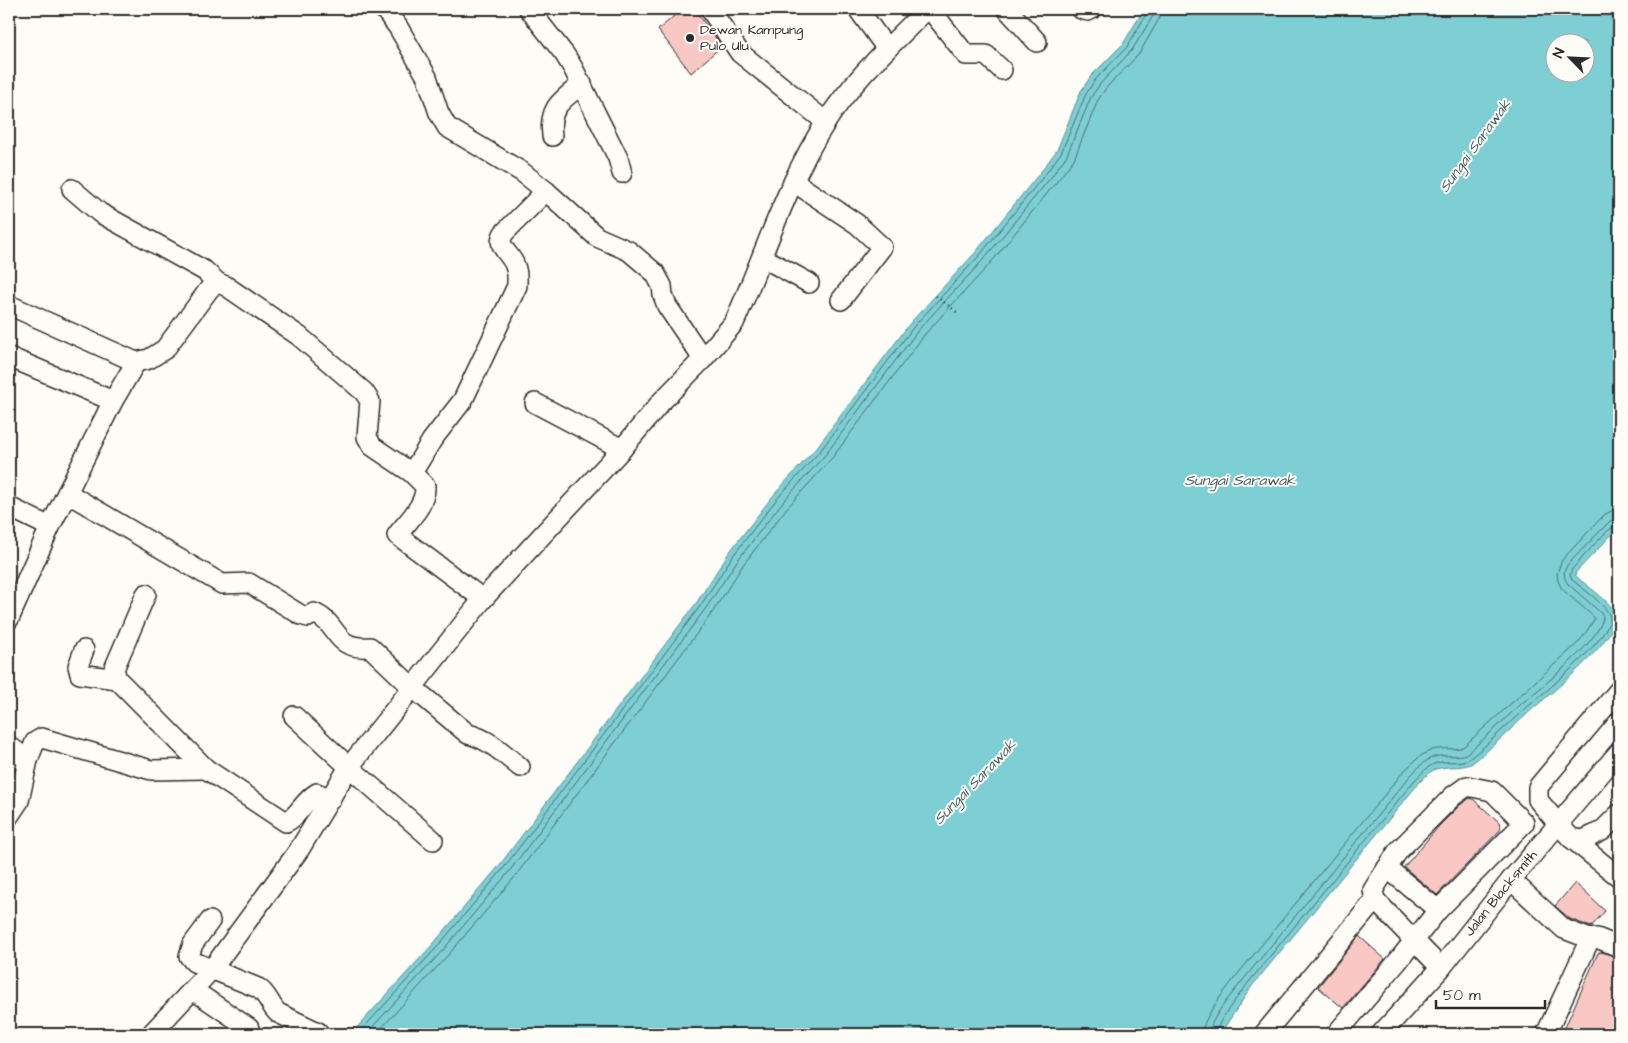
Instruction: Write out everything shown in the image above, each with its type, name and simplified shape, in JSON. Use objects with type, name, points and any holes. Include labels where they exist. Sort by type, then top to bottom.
[{"type":"street","points":[[384,9],[398,28],[427,77],[438,113],[448,126],[522,172],[597,237],[629,250],[655,273],[662,286],[667,306],[703,359]]},
{"type":"street","points":[[529,9],[566,54],[618,158],[622,173]]},
{"type":"street","points":[[858,9],[887,49]]},
{"type":"street","points":[[150,1034],[212,968],[299,850],[349,767],[483,599],[622,449],[661,402],[703,359],[734,323],[794,182],[826,122],[853,86],[887,49],[929,9],[966,55],[986,55],[1002,70]]},
{"type":"street","points":[[1007,9],[1037,42]]},
{"type":"street","points":[[1081,9],[1088,11],[1092,9]]},
{"type":"street","points":[[716,12],[740,53],[826,122]]},
{"type":"street","points":[[552,136],[550,122],[552,114],[564,99],[582,84]]},
{"type":"street","points":[[794,182],[857,224],[882,247],[842,300]]},
{"type":"street","points":[[72,189],[100,213],[205,270],[218,283],[226,286],[299,336],[364,392],[370,401],[368,437],[372,446],[412,473],[425,486],[426,494],[422,504],[397,535],[483,599]]},
{"type":"street","points":[[412,473],[432,440],[463,400],[517,286],[518,274],[515,264],[501,245],[501,238],[546,191]]},
{"type":"street","points":[[762,256],[809,283]]},
{"type":"street","points":[[9,304],[136,362],[149,359],[165,349],[210,288],[218,283]]},
{"type":"street","points":[[9,357],[113,400]]},
{"type":"street","points":[[9,619],[50,527],[113,400],[136,362]]},
{"type":"street","points":[[535,403],[622,449]]},
{"type":"street","points":[[67,494],[222,584],[249,583],[301,615],[308,617],[314,613],[322,616],[344,643],[356,648],[370,647],[412,687],[468,734],[479,736],[520,767]]},
{"type":"street","points":[[9,507],[50,527]]},
{"type":"street","points":[[146,594],[114,669],[116,678],[206,769],[286,822],[291,820],[310,797],[317,793],[331,799]]},
{"type":"street","points":[[84,650],[78,666],[80,674],[116,678]]},
{"type":"street","points":[[1619,690],[1538,787],[1538,800],[1565,832],[1619,877]]},
{"type":"street","points":[[294,716],[433,840]]},
{"type":"street","points":[[9,816],[19,801],[34,742],[42,738],[151,770],[206,769]]},
{"type":"street","points":[[9,746],[28,760]]},
{"type":"street","name":"Jalan Blacksmith","points":[[1381,1034],[1441,968],[1511,880],[1565,832],[1619,752]]},
{"type":"street","points":[[1336,1034],[1392,968],[1414,939],[1438,910],[1524,823],[1492,791],[1467,786],[1453,796],[1398,851],[1373,890],[1375,900],[1414,939],[1441,968]]},
{"type":"street","points":[[1565,832],[1583,840],[1602,831],[1619,814]]},
{"type":"street","points":[[1387,868],[1438,910]]},
{"type":"street","points":[[1511,880],[1564,929],[1590,940],[1597,938],[1619,947]]},
{"type":"street","points":[[1264,1034],[1375,900]]},
{"type":"street","points":[[210,921],[192,944],[189,956],[194,962],[258,988],[265,992],[278,1013],[318,1032]]},
{"type":"street","points":[[1546,1034],[1590,940]]},
{"type":"street","points":[[193,990],[249,1028],[244,1034]]},
{"type":"path","points":[[936,296],[958,313]]},
{"type":"water","name":"Sungai Sarawak","points":[[1144,9],[1619,9],[1619,527],[1575,575],[1610,605],[1613,611],[1615,616],[1613,627],[1605,640],[1563,683],[1471,764],[1437,769],[1418,784],[1252,986],[1220,1034],[351,1034],[434,943],[499,866],[697,602],[728,554],[772,497],[817,447],[911,322],[975,253],[1043,169],[1057,150],[1081,91],[1091,76],[1123,44]]},
{"type":"building","name":"Dewan Kampung Pulo Ulu","points":[[682,9],[694,9],[722,46],[691,73],[658,30]]},
{"type":"building","points":[[1470,798],[1499,822],[1501,829],[1437,895],[1404,867],[1439,826],[1460,805]]},
{"type":"building","points":[[1575,883],[1605,911],[1591,927],[1570,919],[1555,906]]},
{"type":"building","points":[[1359,936],[1385,959],[1343,1008],[1318,987]]},
{"type":"building","points":[[1602,952],[1619,958],[1619,1010],[1608,1034],[1562,1034],[1598,953]]},
{"type":"place","name":"Dewan Kampung Pulo Ulu","points":[[690,38]]}]
